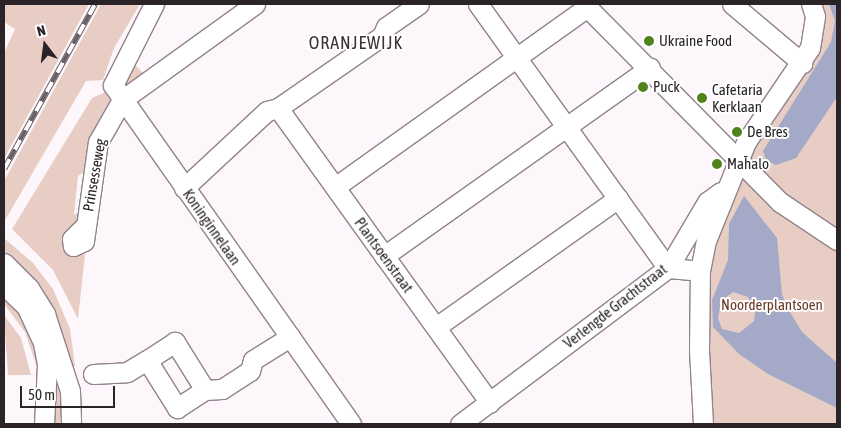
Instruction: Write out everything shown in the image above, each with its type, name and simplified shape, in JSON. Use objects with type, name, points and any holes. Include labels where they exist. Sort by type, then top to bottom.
[{"type":"street","name":"Koninginnelaan","points":[[154,4],[112,81],[122,100],[351,424]]},
{"type":"street","points":[[122,100],[255,4]]},
{"type":"street","points":[[184,188],[267,110],[278,108],[382,36],[386,27],[419,4]]},
{"type":"street","points":[[478,4],[668,268],[700,271]]},
{"type":"street","points":[[732,4],[802,63]]},
{"type":"street","points":[[698,423],[700,271],[716,209],[730,185],[746,142],[802,63],[814,34],[811,4]]},
{"type":"street","points":[[335,187],[585,5],[650,68],[738,162],[780,202],[837,240]]},
{"type":"street","points":[[384,256],[650,68]]},
{"type":"street","name":"Prinsesseweg","points":[[85,226],[96,147],[122,100]]},
{"type":"street","name":"Plantsoenstraat","points":[[278,108],[490,403]]},
{"type":"street","name":"Verlengde Grachtstraat","points":[[460,424],[668,268],[707,202],[730,185]]},
{"type":"street","points":[[436,327],[618,198]]},
{"type":"street","points":[[4,264],[29,288],[45,314],[68,386],[71,424]]},
{"type":"street","points":[[4,285],[26,306],[43,342],[47,365],[44,424]]},
{"type":"street","points":[[147,360],[177,408],[205,390],[222,388],[250,371],[253,360],[290,337]]},
{"type":"street","points":[[93,374],[127,372],[175,342],[205,390]]},
{"type":"green space","points":[[4,4],[89,4],[4,159],[4,53],[15,29],[4,22]]},
{"type":"green space","points":[[101,4],[140,4],[114,48],[103,80],[86,81],[4,222],[4,181]]},
{"type":"green space","name":"Noorderplantsoen","points":[[819,4],[837,4],[837,424],[709,424],[709,263],[731,192],[754,166],[748,156],[753,150],[749,151],[823,39]]},
{"type":"green space","points":[[132,62],[143,73],[127,86],[121,80]]},
{"type":"green space","points":[[106,92],[113,96],[87,170],[78,176],[74,215],[84,209],[83,215],[67,232],[70,254],[85,254],[78,319],[53,270],[12,229],[92,98]]},
{"type":"green space","points":[[4,238],[33,263],[53,289],[70,329],[75,366],[66,367],[4,260]]},
{"type":"green space","points":[[4,289],[39,340],[38,370],[25,332],[4,304]]},
{"type":"green space","points":[[4,315],[21,338],[31,375],[8,375]]},
{"type":"green space","points":[[63,379],[67,424],[48,424],[50,380]]},
{"type":"water","points":[[829,4],[837,4],[837,97],[796,158],[776,165],[766,160],[763,151],[831,42],[835,21]]},
{"type":"water","points":[[744,196],[777,238],[782,295],[791,314],[802,332],[837,363],[837,408],[768,374],[739,354],[713,327],[712,300],[728,260],[729,224]],"holes":[[[733,292],[748,297],[755,312],[754,321],[739,333],[722,329],[718,318],[721,301]]]},
{"type":"railway","points":[[4,169],[95,4]]},
{"type":"place","name":"Ukraine Food","points":[[649,41]]},
{"type":"place","name":"Puck","points":[[643,87]]},
{"type":"place","name":"Cafetaria Kerklaan","points":[[702,98]]},
{"type":"place","name":"De Bres","points":[[737,132]]},
{"type":"place","name":"Mah̄alo","points":[[717,164]]},
{"type":"district","name":"ORANJEWIJK","points":[[356,43]]}]
